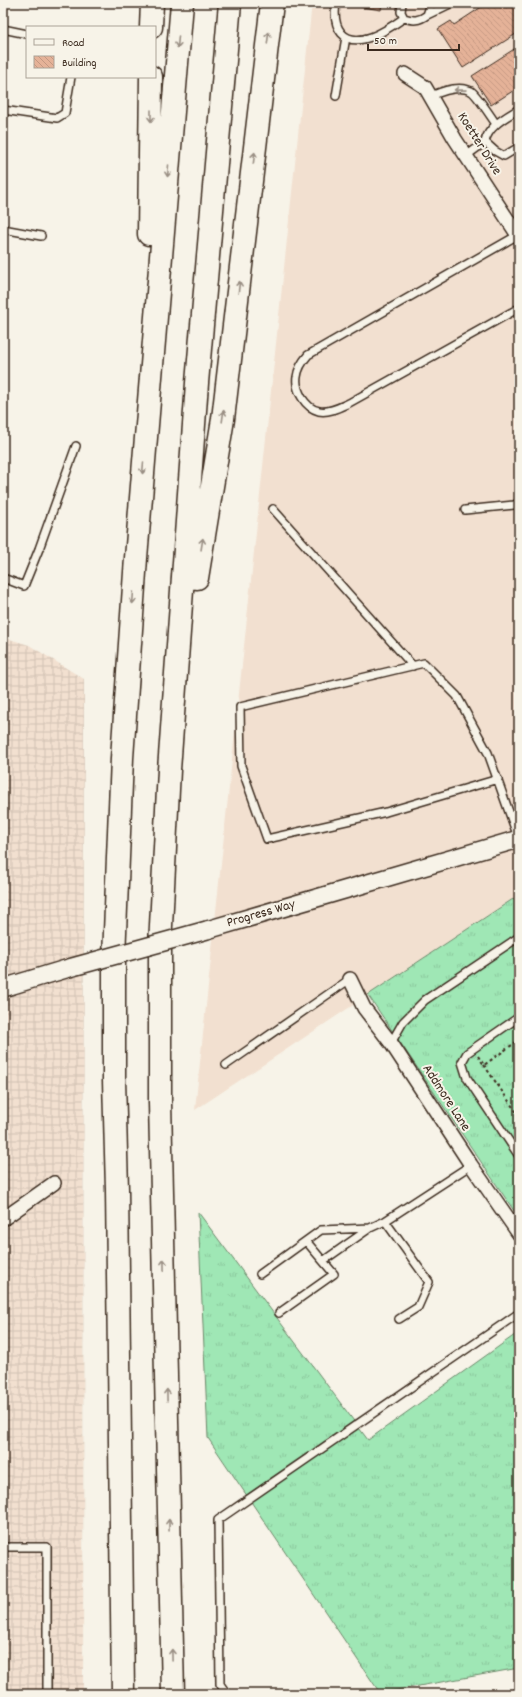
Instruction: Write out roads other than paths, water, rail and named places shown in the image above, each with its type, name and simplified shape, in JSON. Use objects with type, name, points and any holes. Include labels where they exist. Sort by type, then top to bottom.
[{"type":"highway","points":[[151,26],[152,3]]},
{"type":"highway","points":[[123,1694],[113,965],[122,758],[145,443],[182,3]]},
{"type":"highway","points":[[173,1694],[159,978],[169,770],[198,375],[230,3]]},
{"type":"highway","points":[[173,721],[223,418],[272,3]]},
{"type":"highway","points":[[145,443],[151,78]]},
{"type":"street","name":"Koetter Drive","points":[[405,74],[425,87],[466,156],[519,236]]},
{"type":"street","name":"Progress Way","points":[[3,988],[519,840]]},
{"type":"street","name":"Addmore Lane","points":[[350,979],[364,1008],[391,1043],[471,1165],[519,1234]]},
{"type":"street","points":[[3,1218],[54,1183]]},
{"type":"lane","points":[[336,3],[334,18],[337,29],[346,37],[358,39],[371,37],[404,18]]},
{"type":"lane","points":[[402,3],[401,12],[404,18],[412,21],[421,20],[427,15],[452,3]]},
{"type":"lane","points":[[427,15],[431,3]]},
{"type":"lane","points":[[3,29],[26,34]]},
{"type":"lane","points":[[336,96],[346,37]]},
{"type":"lane","points":[[3,110],[57,118],[65,113],[71,78]]},
{"type":"lane","points":[[431,96],[444,90],[464,89],[473,91],[496,124]]},
{"type":"lane","points":[[466,156],[485,142],[486,135],[496,124],[519,109]]},
{"type":"lane","points":[[485,142],[495,151],[504,156],[519,147]]},
{"type":"lane","points":[[3,229],[41,236]]},
{"type":"lane","points":[[519,236],[308,355],[299,369],[296,378],[298,388],[308,406],[319,411],[330,411],[349,403],[519,308]]},
{"type":"lane","points":[[3,578],[24,586],[76,446]]},
{"type":"lane","points":[[465,510],[514,505],[519,503]]},
{"type":"lane","points":[[274,509],[412,666]]},
{"type":"lane","points":[[498,779],[386,812],[267,839],[241,766],[240,707],[424,663],[457,696],[488,753],[498,779],[519,840]]},
{"type":"lane","points":[[391,1043],[403,1022],[425,1000],[519,937]]},
{"type":"lane","points":[[226,1065],[350,979]]},
{"type":"lane","points":[[519,1017],[467,1053],[462,1062],[467,1078],[519,1156]]},
{"type":"lane","points":[[323,1261],[370,1228],[385,1221],[471,1165]]},
{"type":"lane","points":[[385,1221],[429,1282],[418,1307],[399,1319]]},
{"type":"lane","points":[[260,1274],[321,1230],[370,1228]]},
{"type":"lane","points":[[279,1313],[334,1274],[306,1241]]},
{"type":"lane","points":[[226,1694],[220,1684],[218,1520],[519,1312]]},
{"type":"lane","points":[[3,1547],[47,1547],[47,1694]]}]
